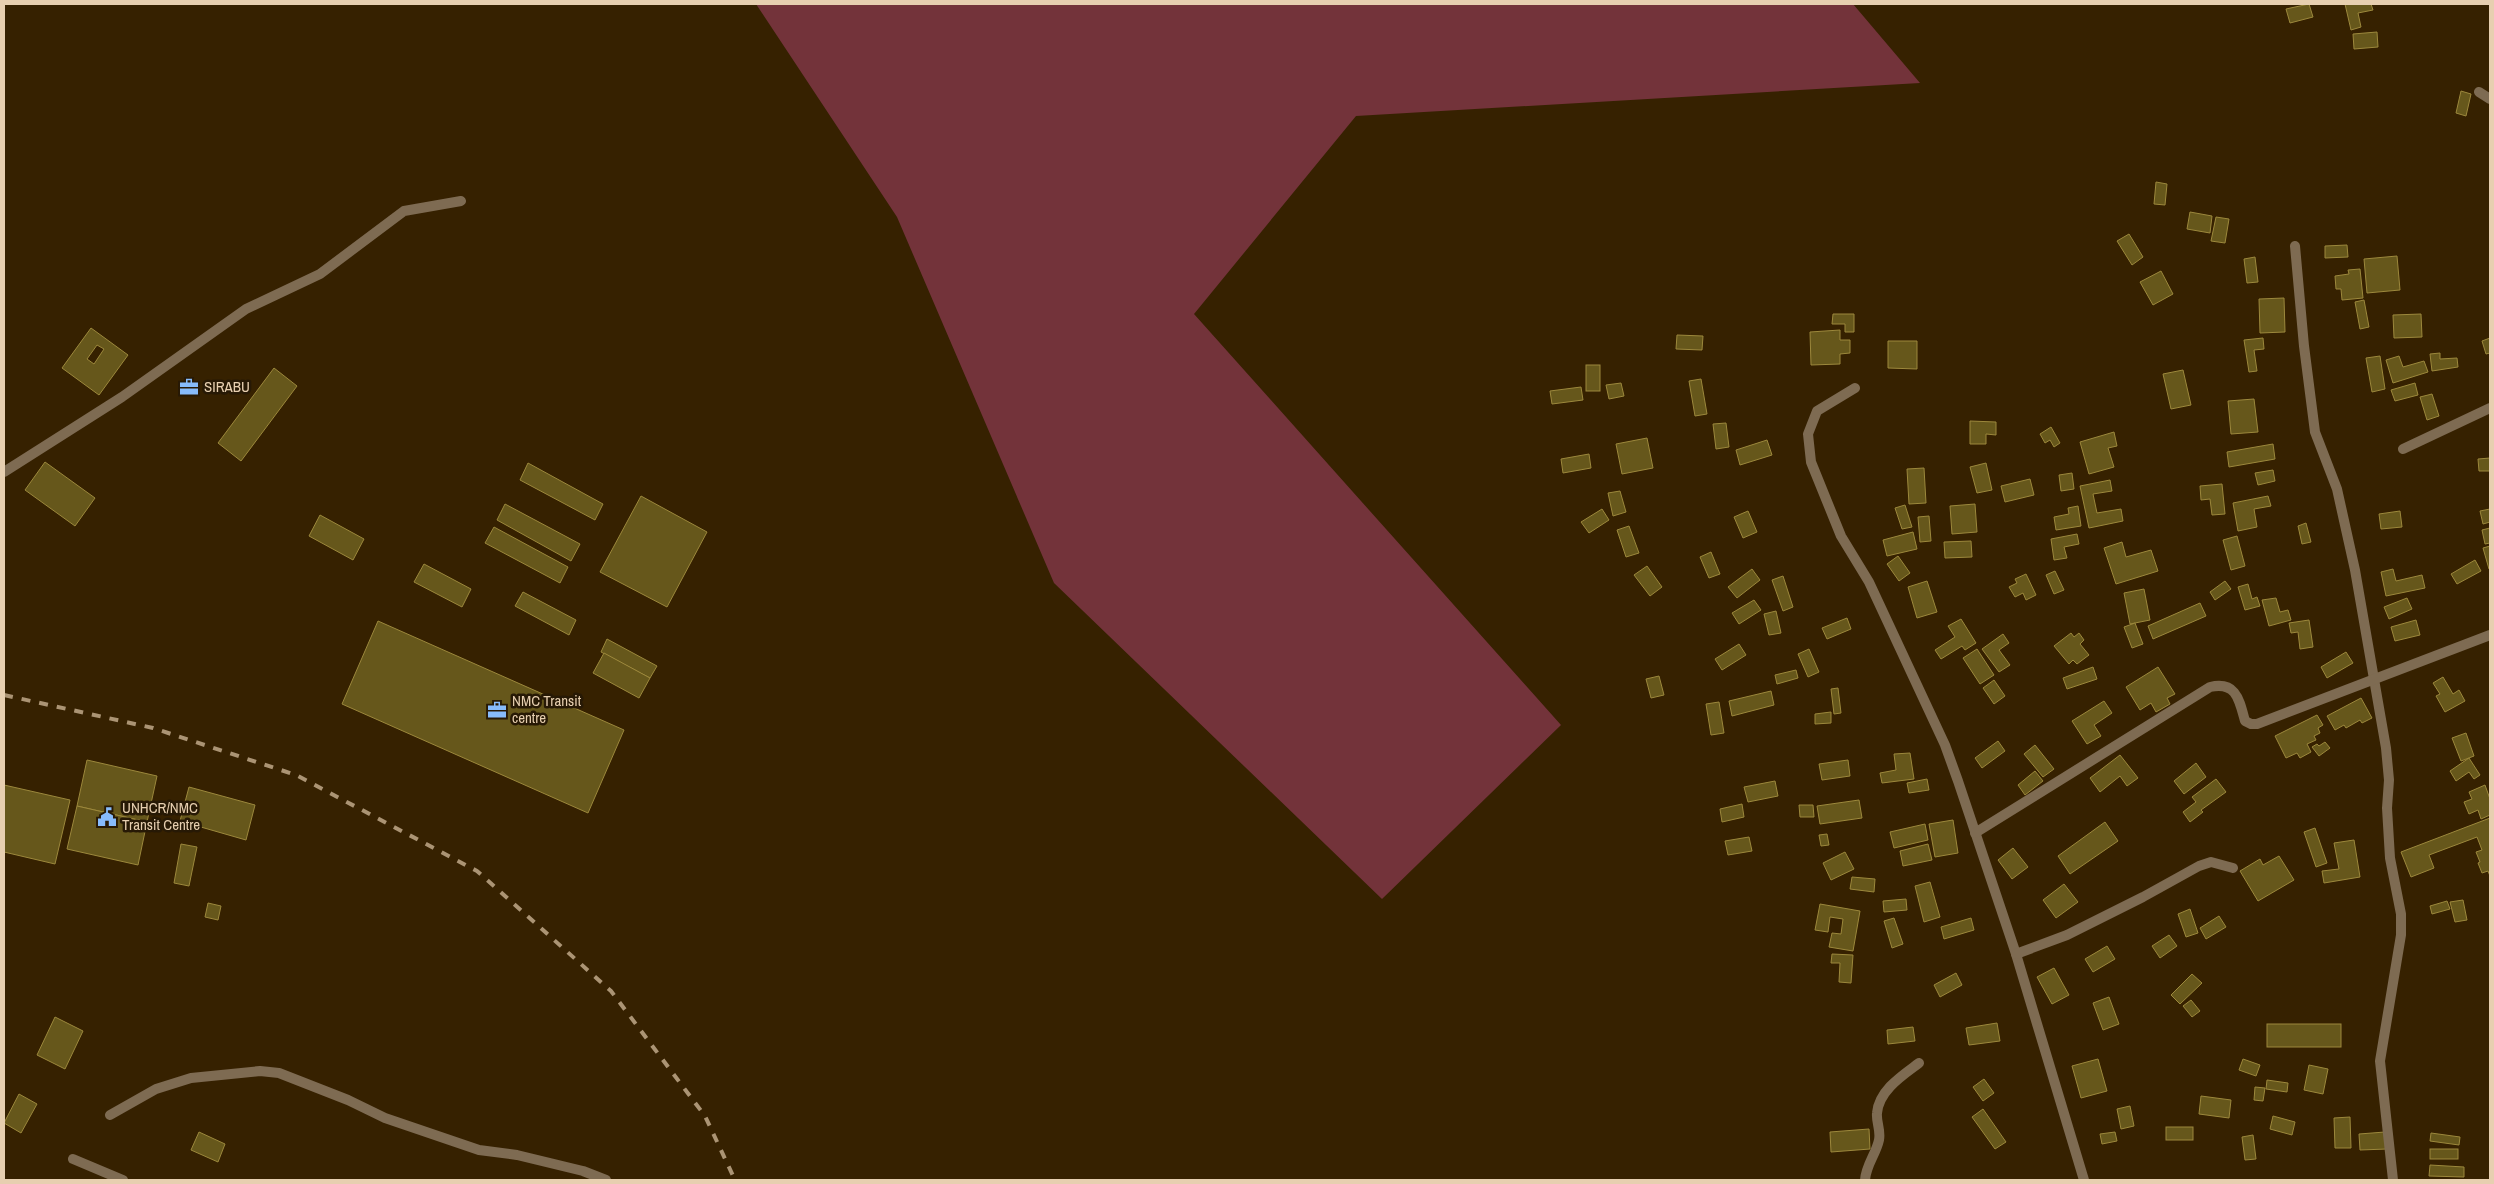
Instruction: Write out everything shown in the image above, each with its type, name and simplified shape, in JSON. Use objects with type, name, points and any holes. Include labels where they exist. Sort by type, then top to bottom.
[{"type":"street","points":[[2479,92],[2490,99]]},
{"type":"street","points":[[4,472],[122,397],[246,309],[320,274],[404,211],[461,201]]},
{"type":"street","points":[[2295,246],[2304,346],[2315,432],[2337,489],[2355,570],[2389,780],[2387,808],[2390,858],[2401,914],[2401,936],[2380,1061],[2393,1180]]},
{"type":"street","points":[[1855,388],[1817,411],[1808,434],[1811,462],[1841,536],[1868,582],[1945,745],[2016,954],[2084,1180]]},
{"type":"street","points":[[2403,449],[2490,408]]},
{"type":"street","points":[[1975,833],[2210,687],[2221,684],[2231,688],[2239,700],[2245,721],[2251,724],[2490,635]]},
{"type":"street","points":[[2016,954],[2067,935],[2143,897],[2199,866],[2211,862],[2233,868]]},
{"type":"street","points":[[1865,1180],[1866,1167],[1879,1138],[1877,1120],[1880,1102],[1897,1080],[1919,1063]]},
{"type":"street","points":[[110,1115],[156,1089],[192,1078],[260,1071],[279,1073],[348,1100],[385,1118],[479,1150],[517,1155],[583,1171],[606,1180]]},
{"type":"street","points":[[73,1159],[124,1180]]},
{"type":"shaded area","points":[[756,4],[1853,4],[1920,83],[1356,116],[1194,314],[1561,725],[1382,899],[1054,583],[897,217]]},
{"type":"building","points":[[2309,4],[2313,17],[2290,23],[2286,9]]},
{"type":"building","points":[[2345,4],[2371,4],[2373,10],[2358,13],[2361,27],[2351,30]]},
{"type":"building","points":[[2377,32],[2378,47],[2354,49],[2353,34]]},
{"type":"building","points":[[2461,91],[2471,94],[2466,116],[2456,113]]},
{"type":"building","points":[[2156,182],[2167,184],[2165,205],[2154,204]]},
{"type":"building","points":[[2190,212],[2212,216],[2210,233],[2187,229]]},
{"type":"building","points":[[2216,217],[2229,219],[2225,243],[2211,241]]},
{"type":"building","points":[[2129,234],[2143,257],[2132,265],[2117,241]]},
{"type":"building","points":[[2347,245],[2348,257],[2325,258],[2325,246]]},
{"type":"building","points":[[2397,256],[2400,290],[2367,293],[2364,259]]},
{"type":"building","points":[[2255,257],[2258,282],[2247,283],[2244,259]]},
{"type":"building","points":[[2360,269],[2363,298],[2342,300],[2341,289],[2336,289],[2335,276],[2349,274],[2348,270]]},
{"type":"building","points":[[2161,271],[2173,294],[2153,305],[2140,282]]},
{"type":"building","points":[[2284,298],[2285,332],[2260,333],[2259,299]]},
{"type":"building","points":[[2364,300],[2369,327],[2360,329],[2355,302]]},
{"type":"building","points":[[1833,314],[1854,314],[1854,332],[1845,332],[1845,324],[1832,324]]},
{"type":"building","points":[[2421,314],[2422,337],[2394,338],[2393,315]]},
{"type":"building","points":[[91,328],[128,355],[99,395],[62,368]],"holes":[[[97,345],[104,349],[94,364],[87,359]]]},
{"type":"building","points":[[1840,330],[1840,340],[1850,340],[1850,353],[1840,354],[1840,364],[1811,365],[1810,332]]},
{"type":"building","points":[[1677,335],[1703,336],[1702,350],[1676,349]]},
{"type":"building","points":[[2263,338],[2264,349],[2254,350],[2257,371],[2249,372],[2244,340]]},
{"type":"building","points":[[2490,338],[2490,353],[2486,354],[2482,341]]},
{"type":"building","points":[[1888,341],[1917,341],[1917,369],[1888,368]]},
{"type":"building","points":[[2440,353],[2440,359],[2457,358],[2458,367],[2432,371],[2430,354]]},
{"type":"building","points":[[2380,356],[2385,389],[2372,392],[2366,358]]},
{"type":"building","points":[[2399,356],[2403,367],[2424,361],[2428,372],[2393,383],[2386,360]]},
{"type":"building","points":[[1586,365],[1600,365],[1600,391],[1586,391]]},
{"type":"building","points":[[274,368],[297,386],[241,461],[218,443]]},
{"type":"building","points":[[2183,370],[2191,405],[2171,409],[2163,374]]},
{"type":"building","points":[[1701,379],[1707,414],[1695,416],[1689,381]]},
{"type":"building","points":[[1621,383],[1624,396],[1609,399],[1606,385]]},
{"type":"building","points":[[2415,383],[2418,395],[2395,401],[2391,390]]},
{"type":"building","points":[[1581,387],[1583,400],[1552,404],[1550,391]]},
{"type":"building","points":[[2432,394],[2439,416],[2427,420],[2420,397]]},
{"type":"building","points":[[2254,399],[2258,432],[2231,434],[2228,401]]},
{"type":"building","points":[[1970,421],[1996,422],[1996,435],[1986,434],[1986,444],[1970,444]]},
{"type":"building","points":[[1726,423],[1729,447],[1716,449],[1713,424]]},
{"type":"building","points":[[2051,427],[2060,443],[2054,447],[2050,440],[2045,443],[2040,434]]},
{"type":"building","points":[[2114,432],[2117,446],[2108,448],[2114,467],[2089,474],[2080,442]]},
{"type":"building","points":[[1647,438],[1653,468],[1622,474],[1616,444]]},
{"type":"building","points":[[1767,440],[1772,455],[1740,465],[1736,450]]},
{"type":"building","points":[[2273,444],[2275,459],[2229,467],[2227,452]]},
{"type":"building","points":[[1589,454],[1591,468],[1563,473],[1561,459]]},
{"type":"building","points":[[2490,458],[2490,471],[2479,471],[2478,459]]},
{"type":"building","points":[[45,462],[95,498],[75,526],[25,490]]},
{"type":"building","points":[[528,463],[603,504],[595,520],[520,480]]},
{"type":"building","points":[[1986,463],[1992,490],[1977,493],[1970,467]]},
{"type":"building","points":[[1924,468],[1926,503],[1909,504],[1907,469]]},
{"type":"building","points":[[2273,470],[2275,481],[2258,485],[2255,473]]},
{"type":"building","points":[[2072,473],[2074,489],[2061,491],[2059,475]]},
{"type":"building","points":[[2030,479],[2034,495],[2005,502],[2001,486]]},
{"type":"building","points":[[2110,480],[2112,491],[2093,494],[2097,513],[2121,509],[2123,521],[2089,528],[2080,486]]},
{"type":"building","points":[[2222,484],[2225,514],[2212,515],[2210,499],[2201,500],[2200,486]]},
{"type":"building","points":[[1620,491],[1626,512],[1613,516],[1608,493]]},
{"type":"building","points":[[641,496],[707,532],[667,607],[600,572]]},
{"type":"building","points":[[2268,496],[2271,506],[2254,509],[2257,527],[2238,531],[2233,503]]},
{"type":"building","points":[[505,504],[580,544],[571,561],[497,520]]},
{"type":"building","points":[[1975,504],[1977,532],[1952,534],[1950,506]]},
{"type":"building","points":[[1905,505],[1912,527],[1902,529],[1895,508]]},
{"type":"building","points":[[2078,506],[2081,526],[2056,530],[2054,517],[2069,514],[2068,508]]},
{"type":"building","points":[[1602,509],[1609,520],[1589,533],[1581,522]]},
{"type":"building","points":[[2490,509],[2490,522],[2483,524],[2480,511]]},
{"type":"building","points":[[1748,511],[1757,532],[1743,538],[1734,517]]},
{"type":"building","points":[[2400,511],[2402,527],[2381,529],[2379,514]]},
{"type":"building","points":[[320,515],[364,539],[353,560],[309,536]]},
{"type":"building","points":[[1929,516],[1931,541],[1920,542],[1918,517]]},
{"type":"building","points":[[2306,523],[2311,542],[2302,544],[2298,526]]},
{"type":"building","points":[[1629,526],[1639,553],[1626,557],[1617,530]]},
{"type":"building","points":[[494,527],[568,567],[560,583],[485,543]]},
{"type":"building","points":[[2490,528],[2490,543],[2485,544],[2482,530]]},
{"type":"building","points":[[1913,532],[1917,549],[1887,556],[1883,540]]},
{"type":"building","points":[[2077,534],[2079,544],[2064,547],[2067,558],[2054,560],[2051,539]]},
{"type":"building","points":[[2237,536],[2245,566],[2231,570],[2223,540]]},
{"type":"building","points":[[1971,541],[1972,557],[1945,558],[1944,542]]},
{"type":"building","points":[[2122,542],[2126,557],[2151,550],[2158,571],[2116,584],[2104,548]]},
{"type":"building","points":[[2490,546],[2490,568],[2489,569],[2483,548]]},
{"type":"building","points":[[1711,552],[1720,574],[1709,578],[1700,557]]},
{"type":"building","points":[[1898,556],[1910,573],[1899,581],[1887,564]]},
{"type":"building","points":[[2475,560],[2481,571],[2457,584],[2451,574]]},
{"type":"building","points":[[424,564],[471,589],[462,607],[414,582]]},
{"type":"building","points":[[1647,566],[1662,587],[1650,596],[1634,575]]},
{"type":"building","points":[[1752,569],[1760,580],[1737,598],[1728,587]]},
{"type":"building","points":[[2393,569],[2396,581],[2422,575],[2425,588],[2386,596],[2381,572]]},
{"type":"building","points":[[2055,571],[2064,590],[2054,594],[2046,575]]},
{"type":"building","points":[[2026,574],[2036,595],[2026,600],[2023,593],[2015,597],[2009,587],[2017,583],[2015,579]]},
{"type":"building","points":[[1783,576],[1793,607],[1783,611],[1772,580]]},
{"type":"building","points":[[1927,581],[1937,612],[1917,618],[1908,587]]},
{"type":"building","points":[[2225,581],[2231,589],[2215,600],[2210,592]]},
{"type":"building","points":[[2248,584],[2252,599],[2257,597],[2260,606],[2245,610],[2238,587]]},
{"type":"building","points":[[2144,589],[2150,620],[2130,624],[2124,593]]},
{"type":"building","points":[[523,592],[576,620],[569,635],[515,606]]},
{"type":"building","points":[[2276,598],[2280,612],[2288,610],[2291,620],[2269,626],[2262,600]]},
{"type":"building","points":[[2407,598],[2412,609],[2389,619],[2384,607]]},
{"type":"building","points":[[1754,600],[1761,610],[1739,624],[1732,613]]},
{"type":"building","points":[[2200,603],[2206,616],[2153,639],[2148,626]]},
{"type":"building","points":[[1776,611],[1781,633],[1769,635],[1764,614]]},
{"type":"building","points":[[1847,618],[1851,629],[1827,639],[1822,628]]},
{"type":"building","points":[[1961,619],[1976,643],[1965,650],[1962,646],[1941,659],[1935,650],[1955,637],[1948,626]]},
{"type":"building","points":[[2309,620],[2313,647],[2300,649],[2298,632],[2291,633],[2289,623]]},
{"type":"building","points":[[2416,620],[2420,635],[2395,641],[2391,627]]},
{"type":"building","points":[[378,621],[624,730],[588,813],[342,704]]},
{"type":"building","points":[[2135,623],[2143,644],[2132,648],[2124,627]]},
{"type":"building","points":[[2071,633],[2074,637],[2079,633],[2084,640],[2080,644],[2089,655],[2077,664],[2073,660],[2069,664],[2054,646]]},
{"type":"building","points":[[2003,634],[2009,643],[1999,650],[2010,665],[1999,672],[1982,649]]},
{"type":"building","points":[[607,639],[657,666],[650,678],[601,652]]},
{"type":"building","points":[[1739,644],[1746,655],[1722,670],[1715,659]]},
{"type":"building","points":[[1809,649],[1819,672],[1808,677],[1798,654]]},
{"type":"building","points":[[1977,649],[1994,675],[1980,684],[1963,658]]},
{"type":"building","points":[[2346,652],[2353,663],[2327,678],[2321,667]]},
{"type":"building","points":[[604,653],[650,678],[639,698],[593,673]]},
{"type":"building","points":[[2093,667],[2097,679],[2067,689],[2063,678]]},
{"type":"building","points":[[2158,667],[2175,694],[2167,698],[2170,704],[2156,712],[2151,703],[2140,710],[2126,687]]},
{"type":"building","points":[[1796,670],[1798,678],[1777,684],[1775,675]]},
{"type":"building","points":[[1659,676],[1664,695],[1651,698],[1646,679]]},
{"type":"building","points":[[2443,677],[2453,694],[2459,690],[2465,701],[2445,712],[2436,696],[2440,694],[2433,683]]},
{"type":"building","points":[[1994,680],[2005,696],[1994,704],[1983,688]]},
{"type":"building","points":[[1838,688],[1841,713],[1834,714],[1831,689]]},
{"type":"building","points":[[1771,691],[1774,705],[1732,716],[1729,701]]},
{"type":"building","points":[[2361,698],[2372,718],[2362,723],[2360,720],[2346,728],[2344,725],[2335,730],[2327,716]]},
{"type":"building","points":[[2104,701],[2112,713],[2094,725],[2101,736],[2087,744],[2072,721]]},
{"type":"building","points":[[1719,702],[1724,733],[1711,735],[1706,704]]},
{"type":"building","points":[[1831,712],[1831,723],[1815,724],[1815,714]]},
{"type":"building","points":[[2317,715],[2323,725],[2318,728],[2320,733],[2314,736],[2316,740],[2307,744],[2311,752],[2300,758],[2297,753],[2286,758],[2275,736]]},
{"type":"building","points":[[2466,733],[2474,756],[2461,761],[2452,738]]},
{"type":"building","points":[[1998,741],[2005,751],[1982,768],[1975,758]]},
{"type":"building","points":[[2325,742],[2330,748],[2319,756],[2312,747],[2317,744],[2319,746]]},
{"type":"building","points":[[2035,745],[2054,769],[2043,777],[2024,754]]},
{"type":"building","points":[[1910,753],[1914,779],[1882,783],[1880,773],[1896,770],[1894,754]]},
{"type":"building","points":[[2120,755],[2138,778],[2127,786],[2120,776],[2100,792],[2090,778]]},
{"type":"building","points":[[2469,758],[2480,775],[2474,779],[2469,772],[2456,781],[2450,771]]},
{"type":"building","points":[[87,760],[157,776],[147,822],[77,806]]},
{"type":"building","points":[[1848,760],[1850,776],[1822,780],[1819,764]]},
{"type":"building","points":[[2196,763],[2206,777],[2184,794],[2174,781]]},
{"type":"building","points":[[2035,771],[2043,781],[2025,795],[2018,785]]},
{"type":"building","points":[[1927,779],[1929,790],[1909,793],[1907,783]]},
{"type":"building","points":[[2216,779],[2226,792],[2201,810],[2203,812],[2190,822],[2183,812],[2196,802],[2192,797]]},
{"type":"building","points":[[1775,781],[1778,796],[1748,802],[1744,787]]},
{"type":"building","points":[[4,785],[70,800],[55,864],[4,852]]},
{"type":"building","points":[[2485,785],[2490,799],[2490,815],[2481,819],[2478,810],[2469,814],[2464,802],[2472,799],[2469,792]]},
{"type":"building","points":[[189,787],[255,805],[246,840],[180,821]]},
{"type":"building","points":[[1859,800],[1862,818],[1820,824],[1817,806]]},
{"type":"building","points":[[1742,804],[1744,817],[1722,822],[1720,809]]},
{"type":"building","points":[[1799,805],[1813,805],[1814,817],[1800,817]]},
{"type":"building","points":[[77,806],[147,822],[138,865],[67,849]]},
{"type":"building","points":[[2490,818],[2490,876],[2488,871],[2482,873],[2478,863],[2480,862],[2476,852],[2482,850],[2477,837],[2429,855],[2434,868],[2411,877],[2401,852]]},
{"type":"building","points":[[1953,820],[1958,853],[1935,857],[1929,824]]},
{"type":"building","points":[[2105,822],[2118,841],[2070,874],[2058,856]]},
{"type":"building","points":[[1925,824],[1928,840],[1894,848],[1890,832]]},
{"type":"building","points":[[2315,828],[2327,863],[2316,867],[2304,832]]},
{"type":"building","points":[[1827,834],[1829,845],[1821,846],[1819,835]]},
{"type":"building","points":[[1749,837],[1752,851],[1728,855],[1725,841]]},
{"type":"building","points":[[2354,840],[2360,877],[2324,883],[2322,871],[2339,869],[2334,843]]},
{"type":"building","points":[[181,844],[197,847],[189,886],[174,883]]},
{"type":"building","points":[[1928,844],[1932,860],[1903,866],[1900,851]]},
{"type":"building","points":[[2013,848],[2028,867],[2012,879],[1998,860]]},
{"type":"building","points":[[1845,852],[1854,869],[1831,880],[1823,863]]},
{"type":"building","points":[[2279,856],[2294,880],[2258,901],[2240,871],[2260,859],[2263,865]]},
{"type":"building","points":[[1852,877],[1875,879],[1874,892],[1850,889]]},
{"type":"building","points":[[1930,882],[1940,917],[1924,922],[1915,886]]},
{"type":"building","points":[[2064,884],[2078,902],[2056,918],[2043,900]]},
{"type":"building","points":[[1906,899],[1907,910],[1884,912],[1883,901]]},
{"type":"building","points":[[2463,900],[2467,920],[2455,922],[2450,902]]},
{"type":"building","points":[[2447,901],[2450,909],[2432,914],[2430,906]]},
{"type":"building","points":[[208,903],[221,906],[218,920],[205,917]]},
{"type":"building","points":[[1820,904],[1860,911],[1853,951],[1829,947],[1832,933],[1841,934],[1843,919],[1830,917],[1828,932],[1815,930]]},
{"type":"building","points":[[2190,909],[2198,933],[2186,937],[2178,914]]},
{"type":"building","points":[[2219,916],[2226,927],[2206,939],[2200,928]]},
{"type":"building","points":[[1894,918],[1903,944],[1892,948],[1884,921]]},
{"type":"building","points":[[1971,918],[1974,930],[1944,939],[1941,927]]},
{"type":"building","points":[[2169,935],[2177,946],[2160,958],[2152,946]]},
{"type":"building","points":[[2107,946],[2115,959],[2093,972],[2085,959]]},
{"type":"building","points":[[1832,954],[1853,955],[1851,983],[1839,982],[1840,963],[1831,963]]},
{"type":"building","points":[[2054,968],[2069,995],[2052,1004],[2037,977]]},
{"type":"building","points":[[1956,973],[1962,985],[1940,997],[1934,985]]},
{"type":"building","points":[[2192,974],[2202,983],[2180,1004],[2171,995]]},
{"type":"building","points":[[2109,997],[2119,1024],[2103,1030],[2093,1003]]},
{"type":"building","points":[[2191,1000],[2200,1011],[2192,1017],[2183,1006]]},
{"type":"building","points":[[55,1017],[83,1031],[65,1069],[37,1055]]},
{"type":"building","points":[[1997,1023],[2000,1041],[1969,1045],[1966,1028]]},
{"type":"building","points":[[2267,1024],[2341,1024],[2341,1047],[2267,1047]]},
{"type":"building","points":[[1913,1027],[1915,1041],[1888,1044],[1887,1030]]},
{"type":"building","points":[[2098,1059],[2107,1091],[2081,1098],[2072,1066]]},
{"type":"building","points":[[2243,1059],[2260,1065],[2256,1076],[2239,1070]]},
{"type":"building","points":[[2309,1065],[2328,1069],[2323,1094],[2304,1090]]},
{"type":"building","points":[[1984,1079],[1994,1093],[1983,1101],[1973,1087]]},
{"type":"building","points":[[2267,1080],[2288,1083],[2287,1092],[2266,1089]]},
{"type":"building","points":[[2255,1087],[2265,1088],[2263,1101],[2254,1100]]},
{"type":"building","points":[[19,1094],[37,1104],[21,1133],[4,1123]]},
{"type":"building","points":[[2201,1096],[2231,1100],[2229,1118],[2199,1114]]},
{"type":"building","points":[[2130,1106],[2134,1126],[2121,1129],[2117,1109]]},
{"type":"building","points":[[1983,1109],[2006,1142],[1995,1149],[1972,1117]]},
{"type":"building","points":[[2273,1116],[2295,1122],[2292,1135],[2270,1129]]},
{"type":"building","points":[[2350,1117],[2351,1148],[2335,1148],[2334,1118]]},
{"type":"building","points":[[2166,1127],[2193,1127],[2193,1140],[2166,1140]]},
{"type":"building","points":[[1869,1129],[1870,1149],[1831,1152],[1830,1132]]},
{"type":"building","points":[[199,1132],[225,1144],[218,1162],[191,1150]]},
{"type":"building","points":[[2115,1132],[2117,1141],[2102,1144],[2100,1134]]},
{"type":"building","points":[[2385,1132],[2387,1149],[2360,1150],[2359,1134]]},
{"type":"building","points":[[2431,1133],[2460,1137],[2459,1145],[2430,1141]]},
{"type":"building","points":[[2253,1135],[2256,1159],[2245,1160],[2242,1137]]},
{"type":"building","points":[[2430,1149],[2458,1149],[2458,1159],[2430,1159]]},
{"type":"building","points":[[2430,1165],[2464,1167],[2464,1177],[2429,1176]]},
{"type":"railway","points":[[4,695],[153,728],[296,775],[477,871],[611,991],[705,1116],[735,1180]]},
{"type":"place","name":"SIRABU","points":[[189,387]]},
{"type":"place","name":"NMC Transit centre","points":[[497,710]]},
{"type":"place","name":"UNHCR/NMC Transit Centre","points":[[107,817]]}]
